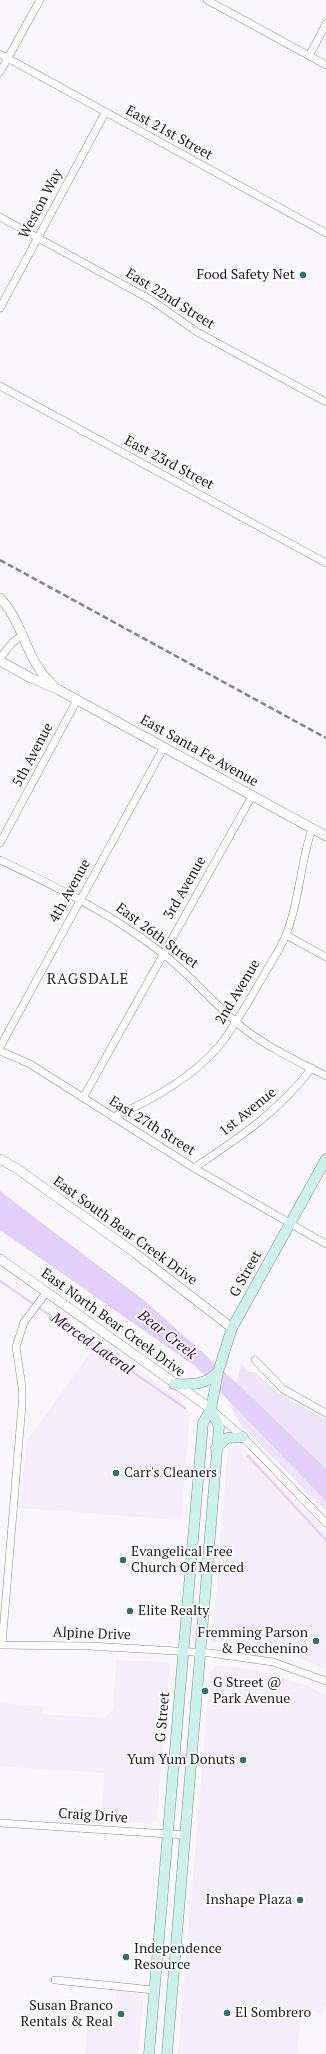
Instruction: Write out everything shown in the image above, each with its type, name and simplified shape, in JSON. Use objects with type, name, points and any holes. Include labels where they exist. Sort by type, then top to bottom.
[{"type":"main road","name":"G Street","points":[[148,2054],[203,1423],[211,1409],[212,1397],[218,1372],[232,1328],[326,1159]]},
{"type":"main road","points":[[174,1384],[197,1384],[212,1378],[218,1372]]},
{"type":"main road","name":"G Street","points":[[167,2054],[216,1448],[219,1427],[211,1409]]},
{"type":"main road","points":[[216,1448],[227,1438],[243,1437]]},
{"type":"street","points":[[0,72],[40,0]]},
{"type":"street","points":[[208,0],[326,65]]},
{"type":"street","points":[[309,56],[326,24]]},
{"type":"street","name":"East 21st Street","points":[[0,54],[326,233]]},
{"type":"street","name":"Weston Way","points":[[0,308],[105,113]]},
{"type":"street","name":"East 22nd Street","points":[[0,217],[153,301],[197,332],[326,402]]},
{"type":"street","name":"East 23rd Street","points":[[0,386],[326,563]]},
{"type":"street","name":"East Santa Fe Avenue","points":[[0,598],[10,611],[21,636],[40,671],[59,690]]},
{"type":"street","points":[[0,658],[12,643],[21,636]]},
{"type":"street","name":"East Santa Fe Avenue","points":[[0,661],[31,678],[59,690],[326,836]]},
{"type":"street","name":"5th Avenue","points":[[0,843],[77,700]]},
{"type":"street","name":"4th Avenue","points":[[0,1047],[164,747]]},
{"type":"street","name":"3rd Avenue","points":[[83,1098],[252,796]]},
{"type":"street","name":"2nd Avenue","points":[[113,1117],[136,1107],[180,1080],[218,1047],[236,1022],[286,935],[297,899],[305,850],[312,829]]},
{"type":"street","name":"East 26th Street","points":[[0,860],[80,899],[133,932],[163,953],[192,978],[236,1022],[268,1046],[326,1076]]},
{"type":"street","points":[[286,935],[326,957]]},
{"type":"street","name":"East 27th Street","points":[[0,1051],[30,1064],[194,1168],[326,1244]]},
{"type":"street","name":"1st Avenue","points":[[194,1168],[273,1111],[294,1090],[312,1068]]},
{"type":"street","name":"East South Bear Creek Drive","points":[[0,1159],[19,1170],[135,1253],[232,1328]]},
{"type":"street","name":"East North Bear Creek Drive","points":[[0,1259],[44,1296],[211,1409]]},
{"type":"street","points":[[1,1645],[22,1405],[22,1387],[16,1347],[24,1322],[44,1296]]},
{"type":"street","points":[[255,1360],[283,1389],[326,1413]]},
{"type":"street","points":[[211,1409],[243,1437],[326,1523]]},
{"type":"street","name":"Alpine Drive","points":[[1,1645],[90,1646],[183,1651],[273,1662],[326,1681]]},
{"type":"street","name":"Craig Drive","points":[[0,1823],[184,1835]]},
{"type":"street","points":[[56,1980],[154,1990]]},
{"type":"shaded area","points":[[98,1342],[182,1401],[190,1415],[181,1520],[19,1508],[27,1441]]},
{"type":"shaded area","points":[[241,1364],[249,1372],[255,1372],[278,1393],[326,1420],[326,1511],[241,1425],[231,1407]]},
{"type":"shaded area","points":[[238,1444],[326,1532],[326,1669],[299,1658],[260,1648],[212,1642],[228,1447]]},
{"type":"shaded area","points":[[116,1660],[166,1662],[170,1665],[157,1819],[150,1824],[103,1820],[104,1773],[0,1766],[0,1703],[43,1706],[41,1714],[104,1718],[113,1710]]},
{"type":"shaded area","points":[[217,1665],[256,1670],[308,1686],[326,1695],[326,2006],[322,2013],[302,2010],[297,2054],[178,2054],[210,1673]]},
{"type":"shaded area","points":[[116,1990],[138,1993],[144,1996],[138,2054],[85,2054],[87,2030],[113,2030]]},
{"type":"water","name":"Bear Creek","points":[[0,1191],[145,1301],[239,1385],[326,1469],[326,1501],[196,1367],[0,1230]]},
{"type":"waterway","name":"Merced Lateral","points":[[0,1281],[185,1408]]},
{"type":"waterway","name":"Merced Lateral","points":[[248,1456],[326,1540]]},
{"type":"railway","points":[[0,560],[326,738]]},
{"type":"place","name":"Food Safety Net","points":[[303,275]]},
{"type":"place","name":"Carr's Cleaners","points":[[116,1473]]},
{"type":"place","name":"Evangelical Free Church Of Merced","points":[[123,1560]]},
{"type":"place","name":"Elite Realty","points":[[130,1611]]},
{"type":"place","name":"Fremming Parson & Pecchenino","points":[[316,1641]]},
{"type":"place","name":"G Street @ Park Avenue","points":[[205,1691]]},
{"type":"place","name":"Yum Yum Donuts","points":[[243,1760]]},
{"type":"place","name":"Inshape Plaza","points":[[300,1900]]},
{"type":"place","name":"Independence Resource","points":[[126,1957]]},
{"type":"place","name":"El Sombrero","points":[[227,2013]]},
{"type":"place","name":"Susan Branco Rentals & Real","points":[[121,2014]]},
{"type":"district","name":"RAGSDALE","points":[[88,980]]}]
